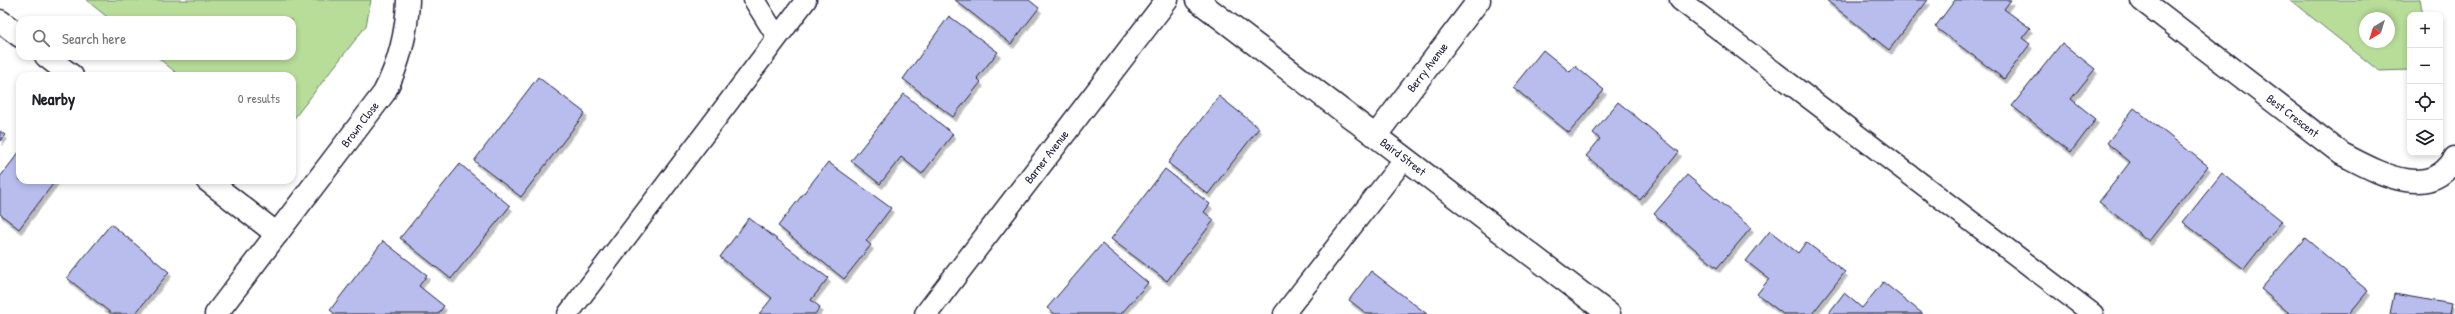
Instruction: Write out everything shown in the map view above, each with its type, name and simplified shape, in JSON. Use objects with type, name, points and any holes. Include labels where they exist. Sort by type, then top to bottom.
[{"type":"street","name":"Brown Close","points":[[216,314],[384,93],[393,76],[402,44],[408,0]]},
{"type":"street","name":"Barner Avenue","points":[[926,314],[1167,0]]},
{"type":"street","name":"Baird Street","points":[[1197,0],[1609,314]]},
{"type":"street","name":"Berry Avenue","points":[[1376,135],[1479,0]]},
{"type":"street","name":"Best Crescent","points":[[2142,0],[2342,154],[2378,172],[2415,182],[2438,177],[2455,158]]},
{"type":"street","points":[[0,21],[16,33]]},
{"type":"street","points":[[51,60],[67,72]]},
{"type":"street","points":[[212,184],[277,234]]},
{"type":"lane","points":[[754,0],[777,37]]},
{"type":"lane","points":[[568,314],[806,0]]},
{"type":"lane","points":[[1680,0],[2093,314]]},
{"type":"lane","points":[[1284,314],[1405,158]]},
{"type":"green space","points":[[86,0],[371,0],[366,26],[296,116],[296,72],[175,72],[161,60],[296,60],[296,16],[106,16]]},
{"type":"green space","points":[[2290,0],[2420,0],[2422,12],[2407,12],[2407,70],[2379,71]]},
{"type":"building","points":[[955,0],[1029,0],[1039,8],[1011,44]]},
{"type":"building","points":[[1826,0],[1928,0],[1889,50]]},
{"type":"building","points":[[1955,0],[2011,0],[2004,9],[2030,28],[2022,38],[2030,44],[2004,79],[1935,27]]},
{"type":"building","points":[[949,16],[998,52],[977,78],[981,82],[953,117],[903,79]]},
{"type":"building","points":[[2062,43],[2095,69],[2071,99],[2096,119],[2071,152],[2012,106]]},
{"type":"building","points":[[1543,50],[1570,72],[1575,66],[1604,90],[1569,133],[1513,87]]},
{"type":"building","points":[[538,77],[585,113],[521,197],[474,161]]},
{"type":"building","points":[[904,94],[953,134],[922,174],[901,157],[880,184],[851,161]]},
{"type":"building","points":[[1219,96],[1259,128],[1208,194],[1168,163]]},
{"type":"building","points":[[1618,102],[1679,152],[1640,200],[1586,156],[1600,139],[1593,133]]},
{"type":"building","points":[[2134,108],[2208,166],[2149,241],[2099,202],[2130,162],[2107,143]]},
{"type":"building","points":[[0,131],[5,135],[0,141]]},
{"type":"building","points":[[16,156],[16,184],[53,184],[19,229],[0,214],[0,177]]},
{"type":"building","points":[[828,162],[891,208],[866,241],[871,245],[844,279],[778,226]]},
{"type":"building","points":[[460,164],[510,206],[451,279],[400,238]]},
{"type":"building","points":[[1165,169],[1210,204],[1204,212],[1214,220],[1167,281],[1111,239]]},
{"type":"building","points":[[2222,173],[2282,221],[2244,269],[2183,222]]},
{"type":"building","points":[[1687,175],[1751,228],[1717,268],[1654,214]]},
{"type":"building","points":[[749,218],[828,278],[811,300],[820,307],[815,314],[759,314],[772,298],[720,257]]},
{"type":"building","points":[[111,224],[169,272],[135,314],[112,314],[67,278]]},
{"type":"building","points":[[1770,231],[1798,253],[1806,242],[1845,272],[1812,314],[1783,314],[1757,294],[1769,279],[1746,261]]},
{"type":"building","points":[[2305,238],[2368,291],[2349,314],[2290,314],[2261,289]]},
{"type":"building","points":[[383,241],[427,275],[419,286],[444,306],[438,314],[335,314],[330,310]]},
{"type":"building","points":[[1102,244],[1148,283],[1121,314],[1055,314],[1047,308]]},
{"type":"building","points":[[1371,271],[1427,314],[1367,314],[1349,300]]},
{"type":"building","points":[[1883,282],[1923,314],[1828,314],[1844,293],[1862,308]]},
{"type":"building","points":[[2394,294],[2452,304],[2450,314],[2390,314]]}]
